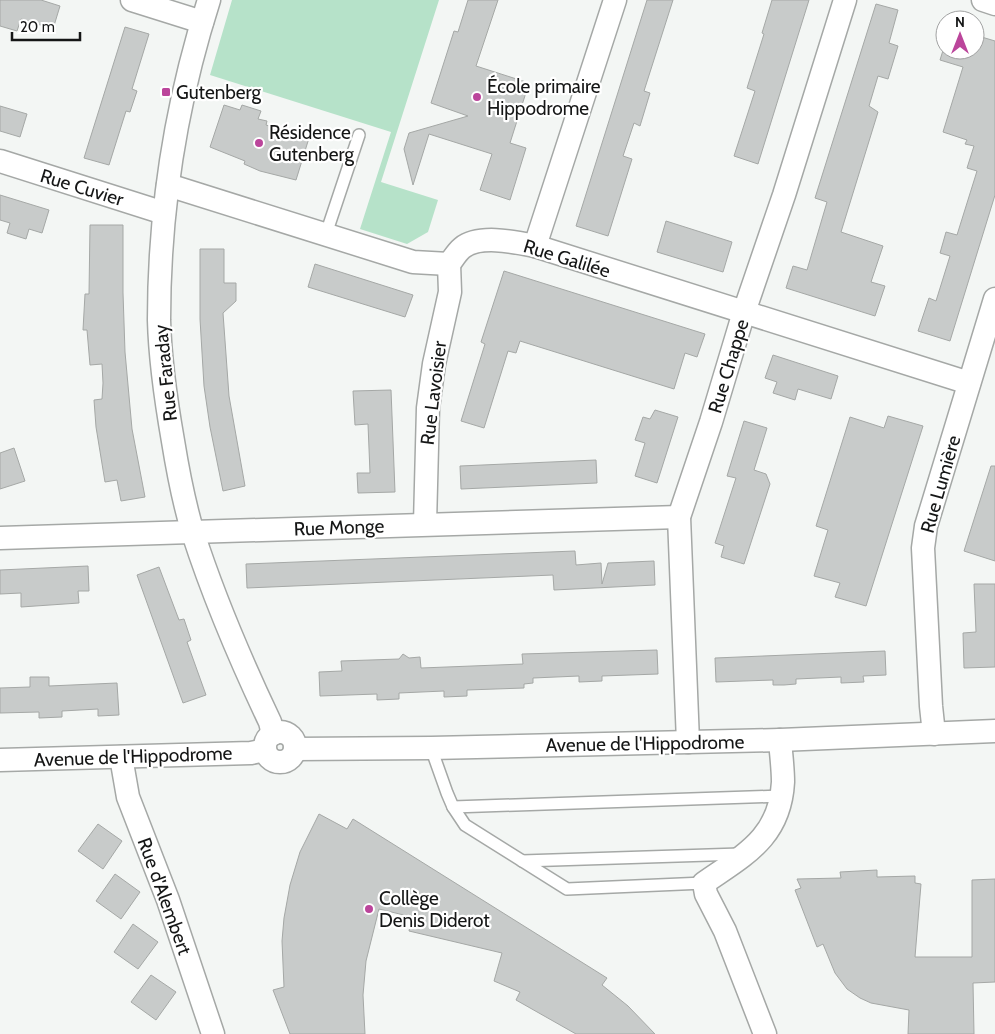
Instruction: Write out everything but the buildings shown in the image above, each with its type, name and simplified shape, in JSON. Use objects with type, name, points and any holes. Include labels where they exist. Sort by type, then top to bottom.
[{"type":"street","points":[[132,0],[202,22]]},
{"type":"street","name":"Rue Faraday","points":[[208,0],[194,45],[183,94],[168,185],[164,213],[159,322],[166,401],[175,454],[193,532],[216,601],[270,722],[269,742]]},
{"type":"street","points":[[535,246],[615,0]]},
{"type":"street","name":"Rue Chappe","points":[[688,742],[679,517],[712,422],[744,312],[784,195],[845,0]]},
{"type":"street","points":[[983,0],[995,4]]},
{"type":"street","name":"Rue Cuvier","points":[[0,162],[164,213]]},
{"type":"street","points":[[168,185],[412,262],[449,264]]},
{"type":"street","name":"Rue Galilée","points":[[449,264],[462,248],[485,241],[506,240],[535,246],[970,383]]},
{"type":"street","name":"Rue Lavoisier","points":[[425,524],[428,408],[434,364],[450,292],[449,264]]},
{"type":"street","name":"Rue Lumière","points":[[934,734],[931,706],[924,541],[926,526],[995,299]]},
{"type":"street","name":"Rue Monge","points":[[0,538],[679,517]]},
{"type":"street","name":"Avenue de l'Hippodrome","points":[[0,760],[251,753],[269,742],[277,732],[289,734],[295,743],[295,749],[431,748],[780,740],[995,731]]},
{"type":"street","points":[[765,1034],[725,931],[706,894],[704,884],[763,839],[772,826],[781,796],[783,781],[780,740]]},
{"type":"street","name":"Rue d'Alembert","points":[[121,757],[128,798],[168,900],[213,1034]]},
{"type":"lane","points":[[326,234],[359,135]]},
{"type":"lane","points":[[431,748],[446,793],[466,825],[567,889],[704,884]]},
{"type":"lane","points":[[453,807],[781,796]]},
{"type":"lane","points":[[522,861],[744,854]]},
{"type":"green space","points":[[232,0],[439,0],[381,182],[438,200],[428,232],[407,244],[360,229],[391,132],[210,75]]},
{"type":"place","name":"Gutenberg","points":[[166,92]]},
{"type":"place","name":"École primaire Hippodrome","points":[[477,97]]},
{"type":"place","name":"Résidence Gutenberg","points":[[259,143]]},
{"type":"place","name":"Collège Denis Diderot","points":[[369,909]]}]
